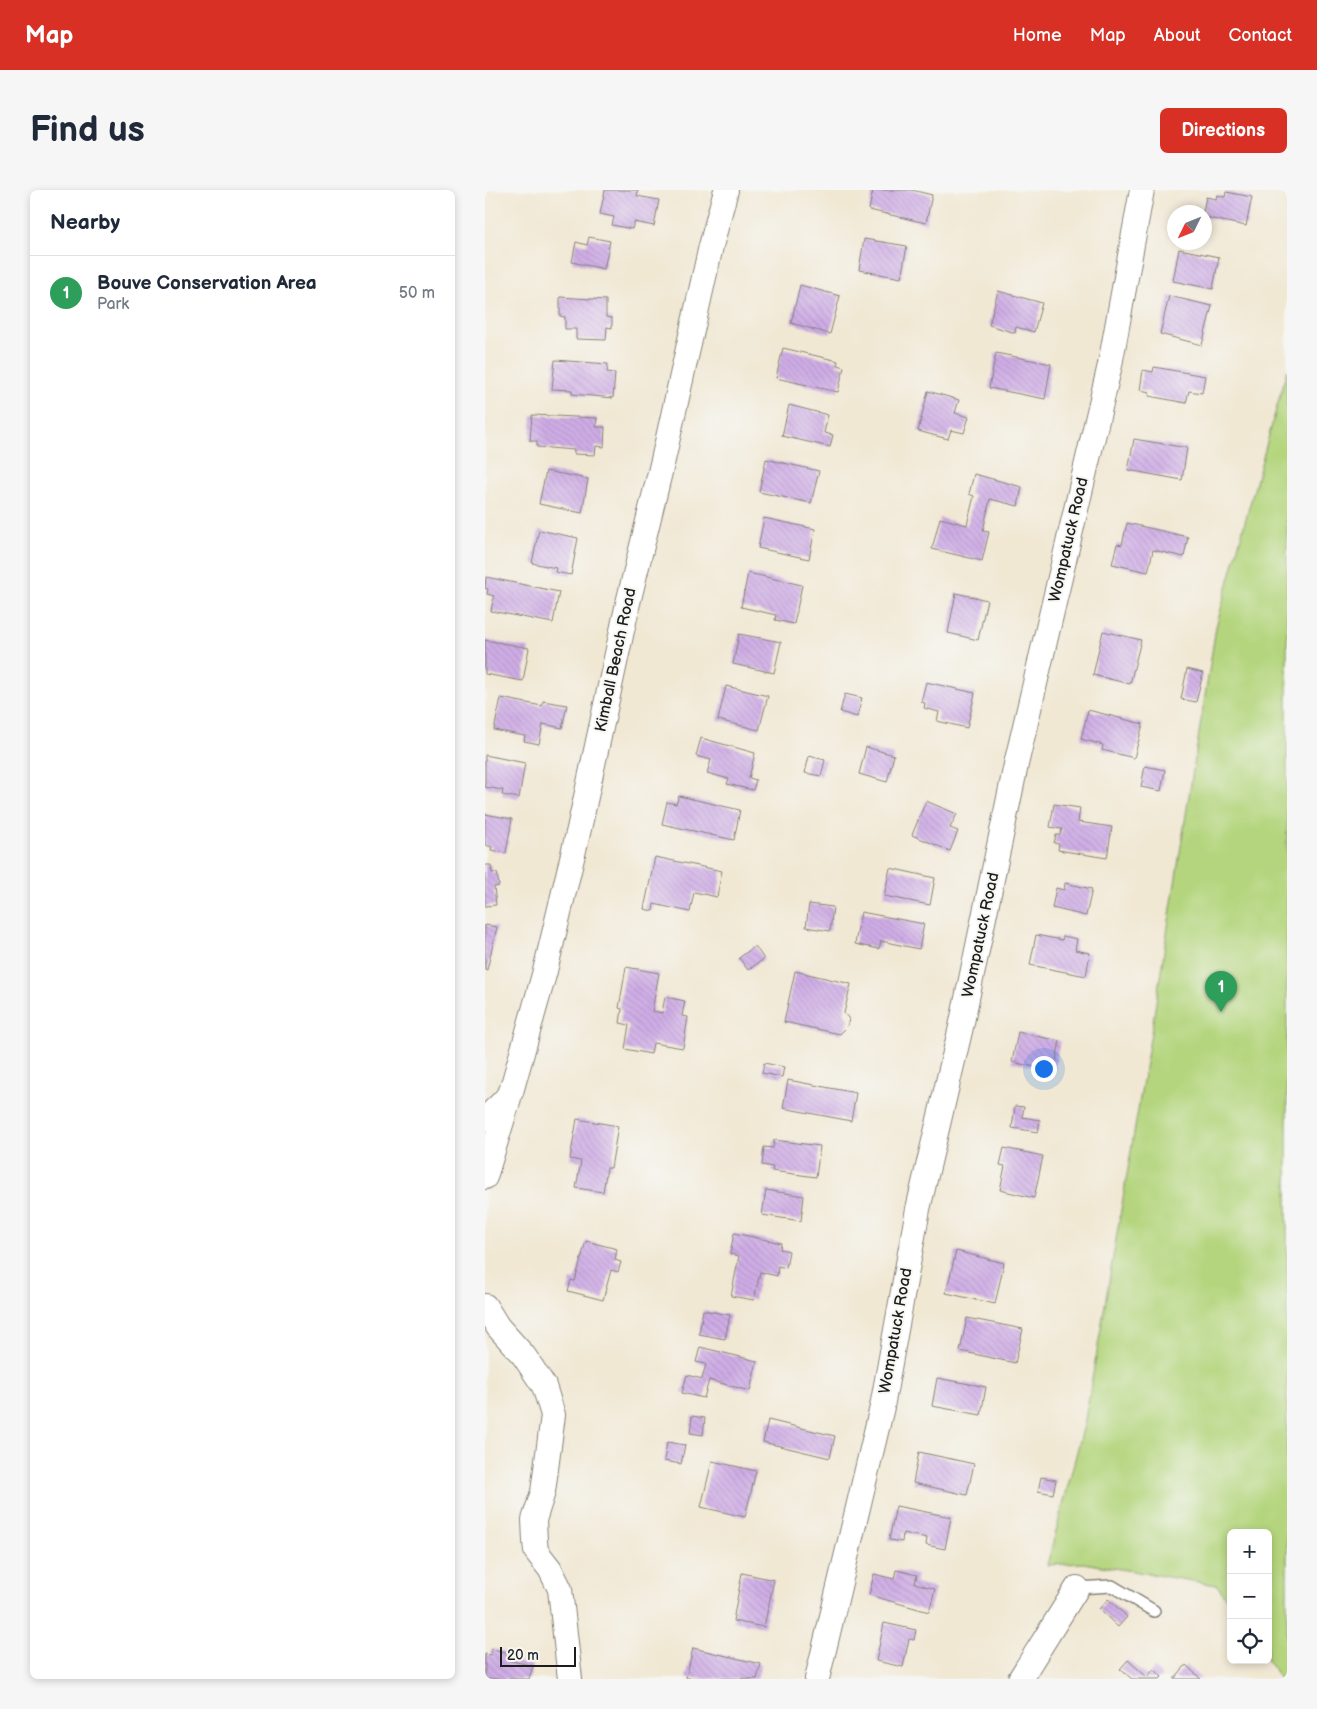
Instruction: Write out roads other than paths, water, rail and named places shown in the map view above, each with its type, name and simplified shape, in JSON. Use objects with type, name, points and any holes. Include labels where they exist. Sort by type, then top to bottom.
[{"type":"street","name":"Kimball Beach Road","points":[[485,1119],[511,1092],[545,971],[579,829],[628,603],[663,460],[711,246],[726,190]]},
{"type":"street","name":"Wompatuck Road","points":[[817,1679],[882,1407],[918,1209],[961,1026],[1018,754],[1110,365],[1143,190]]},
{"type":"street","points":[[485,1178],[511,1092]]},
{"type":"street","points":[[485,1306],[498,1327],[524,1356],[544,1386],[553,1415],[543,1492],[534,1520],[535,1541],[536,1551],[550,1569],[560,1589],[570,1679]]},
{"type":"street","points":[[1020,1679],[1077,1588]]},
{"type":"lane","points":[[1077,1588],[1112,1586],[1154,1611]]},
{"type":"place","name":"Bouve Conservation Area","points":[[1221,1012]]}]
